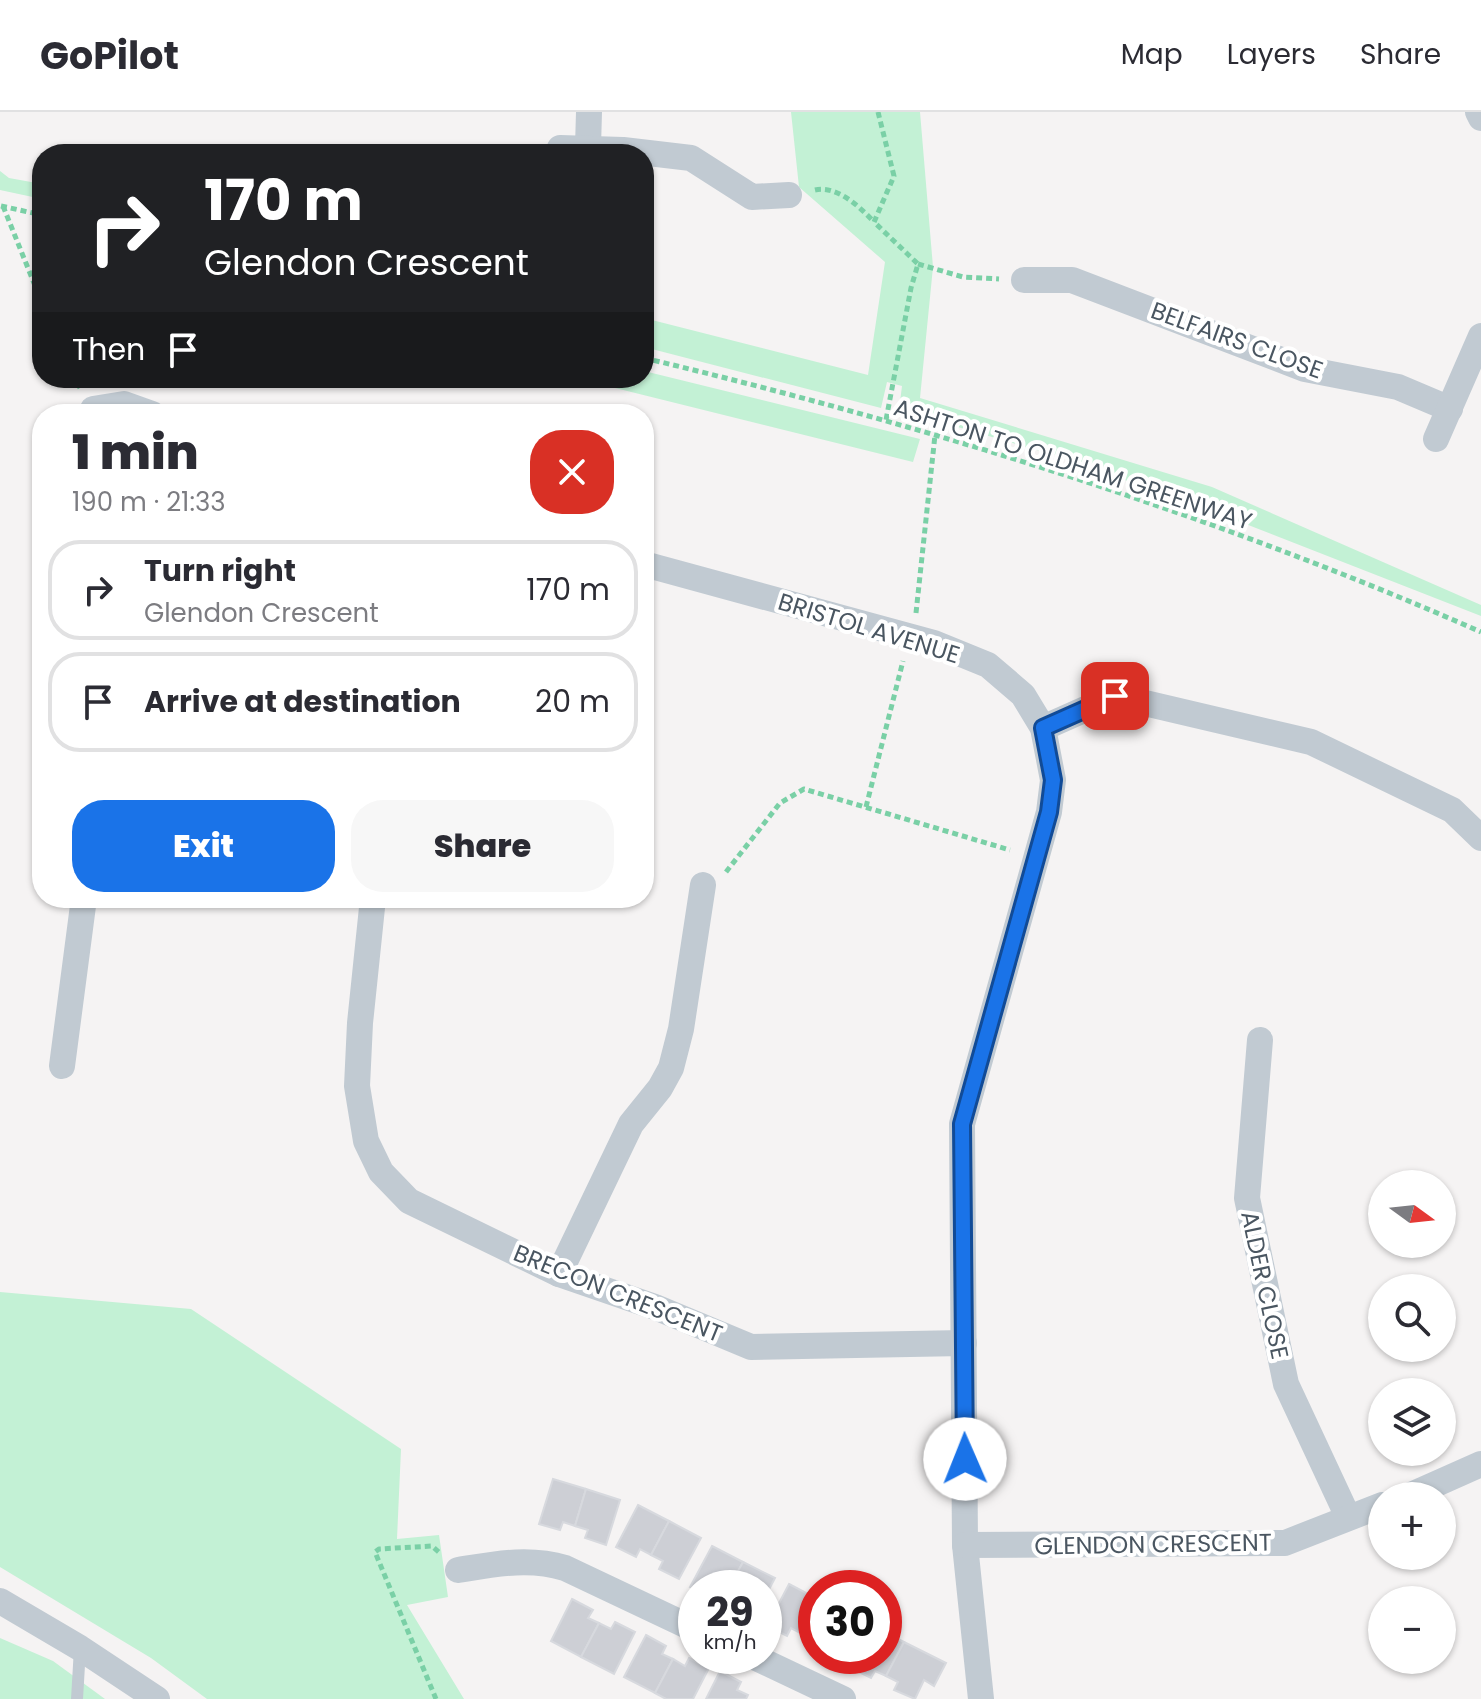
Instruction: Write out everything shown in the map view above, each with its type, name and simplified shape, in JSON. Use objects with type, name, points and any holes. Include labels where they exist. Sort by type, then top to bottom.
[{"type":"street","points":[[588,144],[589,112]]},
{"type":"street","points":[[1478,112],[1481,118]]},
{"type":"street","points":[[654,154],[691,158],[752,197],[789,195]]},
{"type":"street","name":"BELFAIRS CLOSE","points":[[1024,280],[1072,280],[1305,369],[1398,387],[1450,409]]},
{"type":"street","points":[[1436,439],[1481,336]]},
{"type":"street","name":"BRISTOL AVENUE","points":[[654,567],[910,636],[988,665],[1023,695],[1043,728],[1053,780],[1038,858],[962,1124],[965,1545],[981,1699]]},
{"type":"street","points":[[1043,728],[1115,696],[1311,742],[1452,810],[1481,838]]},
{"type":"street","points":[[559,1274],[631,1124],[660,1088],[671,1068],[681,1029],[703,885]]},
{"type":"street","points":[[62,1066],[83,908]]},
{"type":"street","name":"BRECON CRESCENT","points":[[372,908],[357,1086],[366,1141],[381,1172],[409,1201],[559,1274],[655,1307],[751,1347],[964,1343]]},
{"type":"street","name":"ALDER CLOSE","points":[[1260,1040],[1247,1198],[1286,1384],[1348,1517]]},
{"type":"street","points":[[1440,1482],[1481,1464]]},
{"type":"street","name":"GLENDON CRESCENT","points":[[965,1545],[1285,1543],[1368,1510]]},
{"type":"street","points":[[458,1570],[510,1561],[546,1562],[678,1621]]},
{"type":"street","points":[[0,1601],[80,1648],[157,1699]]},
{"type":"street","points":[[782,1670],[843,1699]]},
{"type":"lane","points":[[77,1699],[80,1648]]},
{"type":"path","points":[[874,222],[894,176],[878,112]]},
{"type":"path","points":[[789,195],[825,188],[858,205],[918,264],[963,277],[1024,280]]},
{"type":"path","points":[[1,206],[32,213]]},
{"type":"path","points":[[1,206],[32,279]]},
{"type":"path","points":[[886,420],[918,264]]},
{"type":"path","name":"ASHTON TO OLDHAM GREENWAY","points":[[654,361],[935,435],[1159,509],[1376,586],[1481,632]]},
{"type":"path","points":[[866,807],[915,619],[935,435]]},
{"type":"path","points":[[703,885],[721,878],[780,803],[804,789],[1038,858]]},
{"type":"path","points":[[436,1699],[375,1552],[379,1549],[432,1546],[458,1570]]},
{"type":"green space","points":[[791,112],[920,112],[933,267],[920,398],[1212,487],[1481,605],[1481,616],[1238,521],[1061,457],[899,410],[902,386],[887,382],[881,408],[654,350],[654,321],[868,375],[885,262],[799,187]]},
{"type":"green space","points":[[0,171],[9,178],[32,182],[32,197],[0,190]]},
{"type":"green space","points":[[654,373],[920,439],[913,462],[615,388],[654,388]]},
{"type":"green space","points":[[0,1292],[191,1309],[401,1449],[397,1539],[439,1535],[448,1597],[407,1605],[464,1699],[207,1699],[151,1658],[0,1567]]},
{"type":"green space","points":[[0,1638],[53,1661],[105,1699],[0,1699]]},
{"type":"building","points":[[553,1479],[586,1489],[575,1526],[563,1522],[560,1530],[539,1524]]},
{"type":"building","points":[[586,1489],[620,1500],[606,1545],[585,1538],[588,1530],[575,1526]]},
{"type":"building","points":[[638,1505],[669,1521],[651,1555],[640,1549],[636,1557],[616,1547]]},
{"type":"building","points":[[669,1521],[701,1538],[684,1570],[678,1570],[678,1578],[659,1569],[663,1561],[651,1555]]},
{"type":"building","points":[[712,1546],[743,1562],[739,1570],[699,1570]]},
{"type":"building","points":[[743,1562],[759,1570],[739,1570]]},
{"type":"building","points":[[789,1584],[798,1589],[798,1632],[791,1628],[787,1636],[782,1634],[782,1597]]},
{"type":"building","points":[[572,1599],[593,1610],[588,1618],[599,1623],[581,1657],[551,1641]]},
{"type":"building","points":[[615,1622],[635,1632],[614,1674],[581,1657],[599,1623],[611,1629]]},
{"type":"building","points":[[646,1635],[666,1646],[662,1654],[673,1659],[655,1693],[624,1677]]},
{"type":"building","points":[[904,1642],[946,1663],[934,1686],[924,1680],[915,1699],[894,1690],[898,1682],[886,1676],[902,1674]]},
{"type":"building","points":[[673,1659],[678,1662],[678,1674],[706,1674],[693,1699],[666,1699],[655,1693]]},
{"type":"building","points":[[718,1674],[726,1674],[741,1682],[737,1690],[748,1695],[746,1699],[706,1699]]},
{"type":"route","points":[[965,1459],[962,1124],[1049,812],[1053,780],[1043,728],[1115,696]]}]
